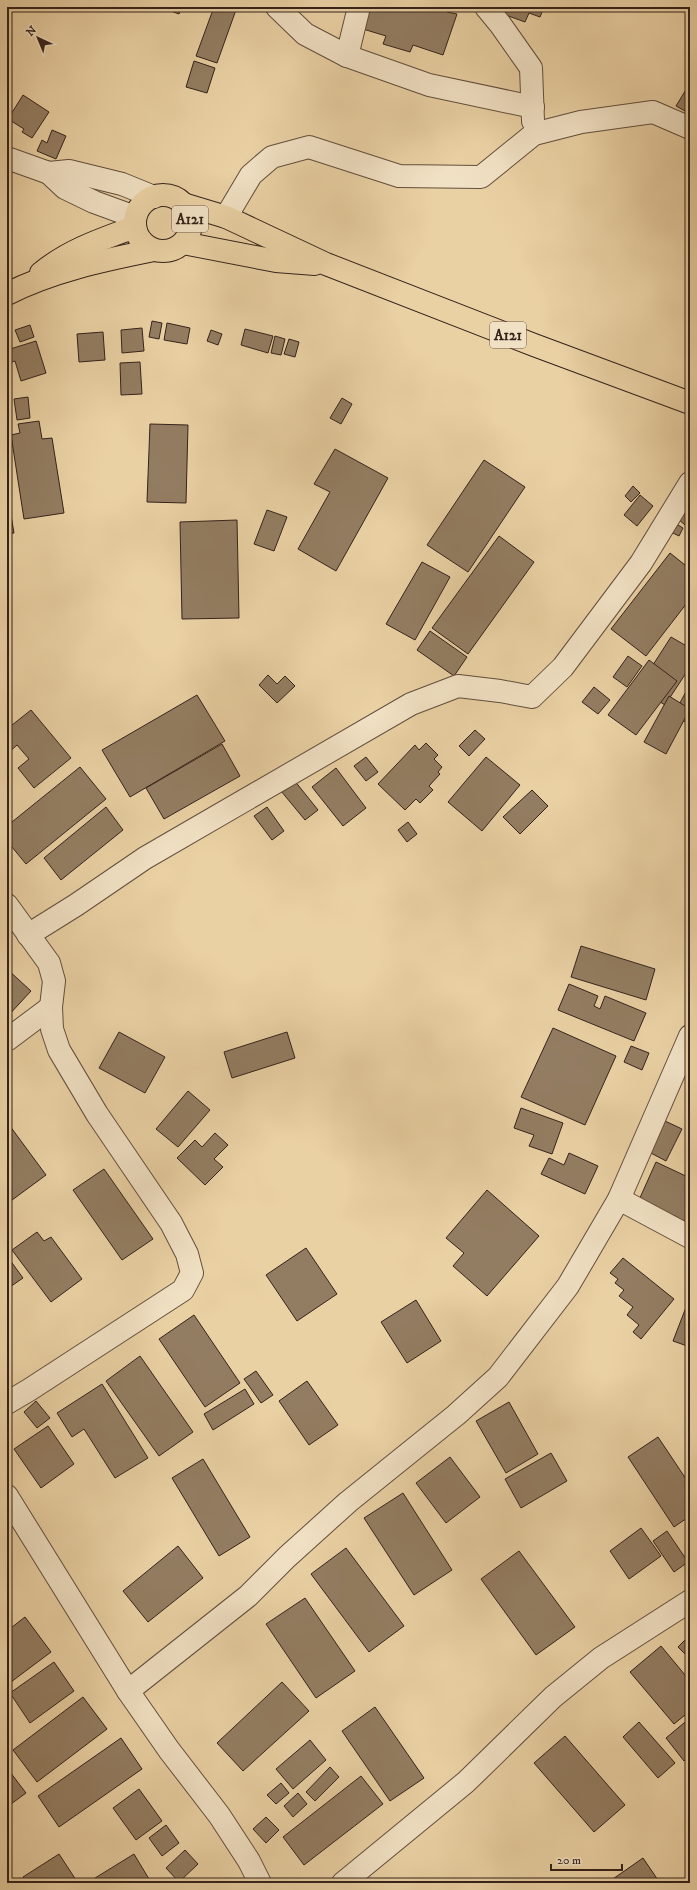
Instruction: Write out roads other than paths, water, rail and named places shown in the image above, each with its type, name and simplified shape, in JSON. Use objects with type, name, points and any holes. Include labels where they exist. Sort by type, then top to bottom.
[{"type":"main road","name":"A121","points":[[27,284],[54,262],[135,222],[143,203],[154,197],[162,195],[170,196],[183,204],[226,217],[326,264],[534,345],[690,403]]},
{"type":"main road","name":"A121","points":[[7,294],[27,284],[101,261],[154,250],[164,251],[174,248],[183,243],[189,234],[191,223],[189,213],[183,204]]},
{"type":"main road","points":[[135,222],[142,241],[154,250]]},
{"type":"main road","name":"A121","points":[[183,243],[276,262],[326,264]]},
{"type":"street","points":[[277,7],[304,34],[347,56],[429,85],[533,107]]},
{"type":"street","points":[[347,56],[359,7]]},
{"type":"street","points":[[486,7],[531,68],[534,134]]},
{"type":"street","points":[[226,217],[251,175],[272,157],[309,147],[399,176],[481,177],[534,134],[581,122],[652,112],[690,128]]},
{"type":"street","points":[[7,158],[49,172],[70,171],[122,184],[154,197]]},
{"type":"street","points":[[49,172],[65,188],[135,222]]},
{"type":"street","points":[[28,935],[76,905],[145,858],[282,777],[411,704],[458,686],[500,691],[532,697],[563,667],[641,563],[690,483]]},
{"type":"street","points":[[7,905],[49,963],[54,981],[51,1007],[52,1029],[59,1050],[97,1114],[171,1224],[187,1254],[192,1274],[183,1290],[7,1403]]},
{"type":"street","points":[[7,1040],[51,1007]]},
{"type":"street","points":[[128,1692],[248,1596],[348,1502],[456,1415],[498,1377],[568,1286],[620,1199],[689,1043]]},
{"type":"street","points":[[620,1199],[690,1237]]},
{"type":"street","points":[[7,1496],[128,1692],[169,1750],[219,1815],[249,1861],[260,1883]]},
{"type":"street","points":[[344,1883],[466,1782],[553,1697],[601,1658],[690,1601]]}]
